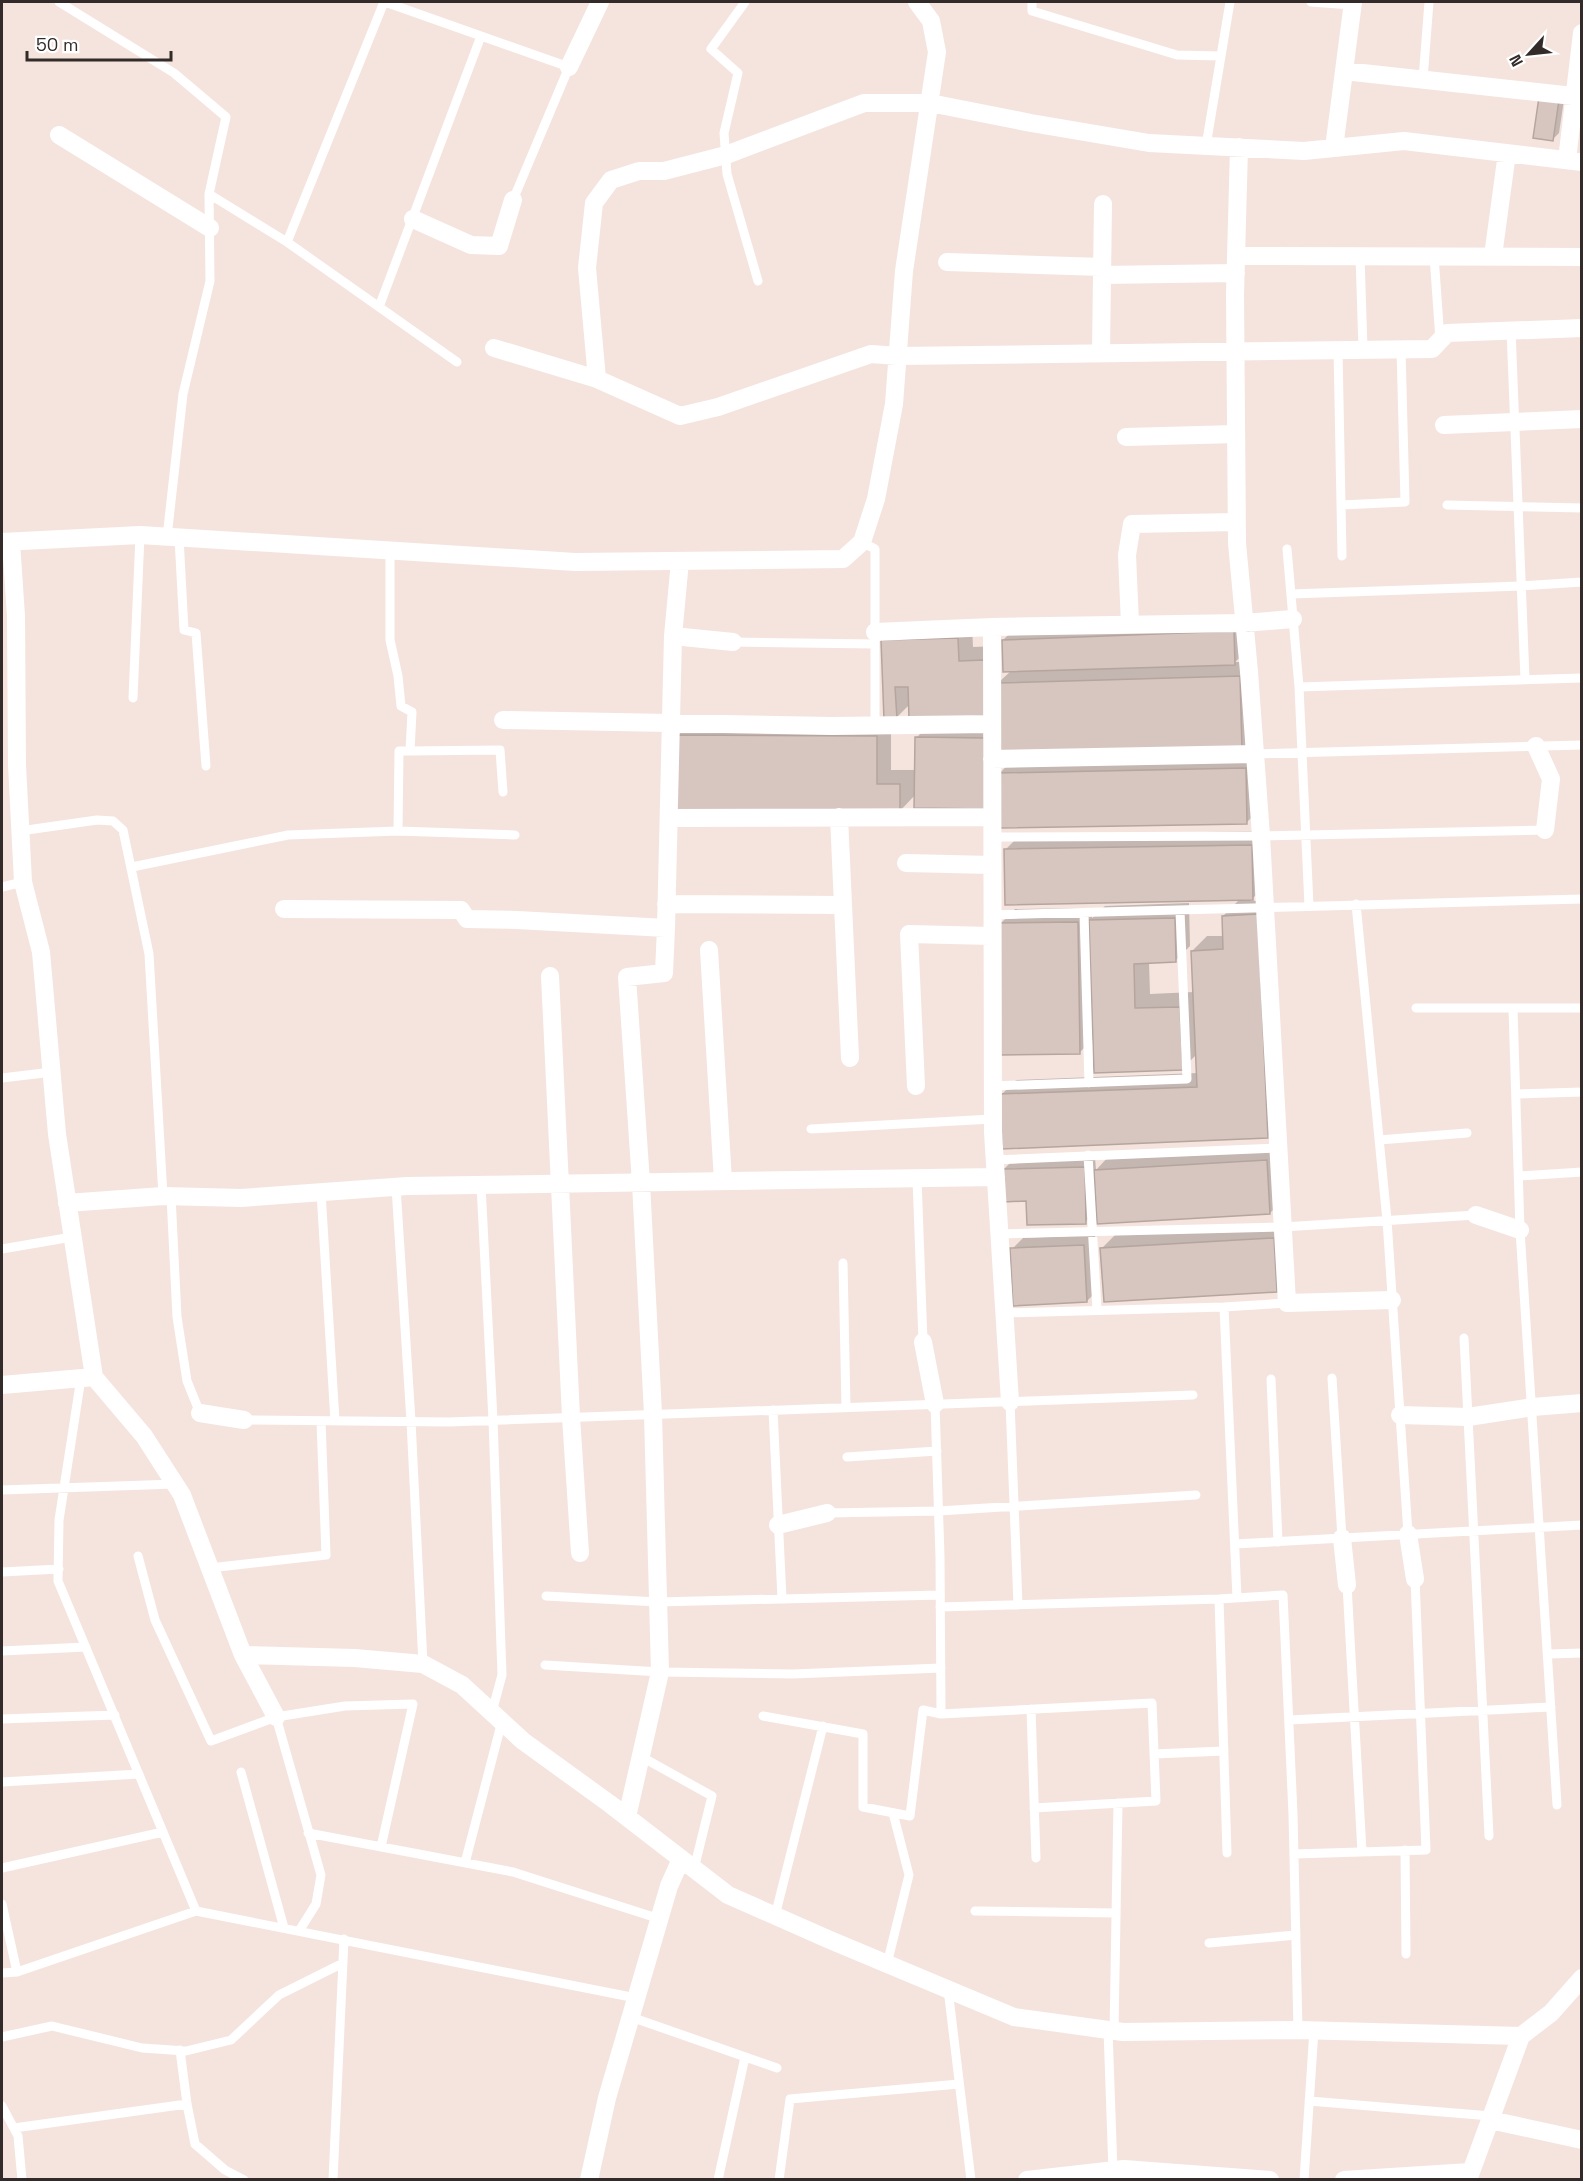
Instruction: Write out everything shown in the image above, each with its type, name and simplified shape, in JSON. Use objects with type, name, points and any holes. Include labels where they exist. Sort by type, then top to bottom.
[{"type":"street","points":[[568,67],[600,2]]},
{"type":"street","points":[[1334,148],[1352,3]]},
{"type":"street","points":[[276,1717],[243,1655],[182,1495],[144,1436],[87,1378],[72,1237],[57,1134],[41,952],[23,882],[16,765],[16,616],[6,542],[140,535],[575,562],[843,559],[861,542],[878,488],[894,404],[904,271],[937,52],[931,21],[922,4]]},
{"type":"street","points":[[597,379],[587,268],[594,203],[611,180],[639,171],[664,171],[726,155],[864,103],[930,103],[1149,143],[1304,151],[1404,141],[1574,161],[1581,33]]},
{"type":"street","points":[[1344,71],[1578,96]]},
{"type":"street","points":[[59,135],[210,228]]},
{"type":"street","points":[[1239,147],[1235,350],[1236,522],[1266,909],[1287,1303],[1392,1300]]},
{"type":"street","points":[[1493,255],[1507,153]]},
{"type":"street","points":[[413,219],[471,245],[499,246],[513,200]]},
{"type":"street","points":[[1101,352],[1103,204]]},
{"type":"street","points":[[947,262],[1102,271],[1360,256],[1581,257]]},
{"type":"street","points":[[495,348],[597,379],[680,416],[718,406],[871,354],[898,356],[1432,349],[1447,333],[1581,328]]},
{"type":"street","points":[[1444,425],[1581,419]]},
{"type":"street","points":[[1126,437],[1236,434]]},
{"type":"street","points":[[1130,624],[1127,555],[1132,524],[1236,522]]},
{"type":"street","points":[[627,1817],[660,1672],[653,1414],[627,977],[664,973],[673,636],[680,561]]},
{"type":"street","points":[[875,638],[992,627],[1244,623],[1293,619]]},
{"type":"street","points":[[992,627],[992,1119],[1010,1402]]},
{"type":"street","points":[[673,636],[732,642]]},
{"type":"street","points":[[503,720],[875,726],[992,724]]},
{"type":"street","points":[[1536,747],[1551,779],[1545,830]]},
{"type":"street","points":[[992,759],[1255,754]]},
{"type":"street","points":[[839,817],[850,1058]]},
{"type":"street","points":[[669,818],[992,817]]},
{"type":"street","points":[[906,863],[992,864]]},
{"type":"street","points":[[666,904],[843,904]]},
{"type":"street","points":[[284,909],[461,910],[467,920],[518,920],[666,928]]},
{"type":"street","points":[[916,1086],[909,934],[992,936]]},
{"type":"street","points":[[709,950],[723,1181]]},
{"type":"street","points":[[550,976],[571,1417],[580,1553]]},
{"type":"street","points":[[67,1203],[167,1196],[241,1198],[396,1187],[916,1178],[995,1168]]},
{"type":"street","points":[[1476,1215],[1520,1230]]},
{"type":"street","points":[[923,1342],[935,1404]]},
{"type":"street","points":[[2,1385],[87,1378]]},
{"type":"street","points":[[1400,1415],[1468,1417],[1581,1402]]},
{"type":"street","points":[[200,1413],[244,1420]]},
{"type":"street","points":[[778,1525],[827,1513]]},
{"type":"street","points":[[1408,1534],[1415,1579]]},
{"type":"street","points":[[1342,1538],[1347,1585]]},
{"type":"street","points":[[243,1655],[356,1658],[423,1664],[462,1685],[523,1741],[728,1895],[1014,2016],[1111,2030],[1306,2030],[1521,2036]]},
{"type":"street","points":[[589,2180],[607,2098],[669,1886],[688,1864]]},
{"type":"street","points":[[1344,2180],[1469,2176],[1521,2036],[1551,2013],[1581,1978]]},
{"type":"street","points":[[1490,2118],[1581,2140]]},
{"type":"street","points":[[1027,2180],[1124,2169],[1269,2180]]},
{"type":"lane","points":[[59,2],[174,73],[226,117],[209,194],[210,281],[183,394],[173,537],[184,630],[196,633],[206,766]]},
{"type":"lane","points":[[287,242],[384,2],[568,67],[513,200]]},
{"type":"lane","points":[[745,2],[711,49],[738,73],[724,133],[726,155],[728,174],[759,282]]},
{"type":"lane","points":[[1032,2],[1032,11],[1177,55],[1221,56]]},
{"type":"lane","points":[[1206,146],[1230,2]]},
{"type":"lane","points":[[1311,2],[1352,3]]},
{"type":"lane","points":[[1423,79],[1429,2]]},
{"type":"lane","points":[[379,307],[481,36]]},
{"type":"lane","points":[[209,194],[287,242],[457,362]]},
{"type":"lane","points":[[1360,256],[1364,349]]},
{"type":"lane","points":[[1434,256],[1440,340]]},
{"type":"lane","points":[[1511,330],[1525,679]]},
{"type":"lane","points":[[1338,349],[1342,556]]},
{"type":"lane","points":[[1341,505],[1405,502],[1401,349]]},
{"type":"lane","points":[[1447,505],[1581,508]]},
{"type":"lane","points":[[133,698],[140,535]]},
{"type":"lane","points":[[861,542],[875,549],[875,726]]},
{"type":"lane","points":[[1287,549],[1299,687],[1309,906]]},
{"type":"lane","points":[[390,550],[390,640],[398,676],[401,706],[412,712],[410,751]]},
{"type":"lane","points":[[1291,594],[1581,582]]},
{"type":"lane","points":[[732,642],[875,638]]},
{"type":"lane","points":[[1299,687],[1581,678]]},
{"type":"lane","points":[[1255,754],[1581,745]]},
{"type":"lane","points":[[399,831],[399,751],[500,750],[503,792]]},
{"type":"lane","points":[[20,831],[97,820],[113,820],[123,830],[149,954],[177,1317],[188,1381],[200,1413]]},
{"type":"lane","points":[[992,837],[1261,836],[1545,830]]},
{"type":"lane","points":[[132,867],[288,835],[399,831],[515,835]]},
{"type":"lane","points":[[2,887],[23,882]]},
{"type":"lane","points":[[992,915],[1581,899]]},
{"type":"lane","points":[[1356,904],[1387,1220],[1408,1534]]},
{"type":"lane","points":[[993,1086],[1187,1079],[1180,911]]},
{"type":"lane","points":[[1084,913],[1089,1083]]},
{"type":"lane","points":[[1416,1008],[1581,1008]]},
{"type":"lane","points":[[1513,1009],[1520,1230],[1541,1527],[1557,1805]]},
{"type":"lane","points":[[2,1078],[51,1072]]},
{"type":"lane","points":[[1516,1094],[1581,1092]]},
{"type":"lane","points":[[811,1129],[992,1119]]},
{"type":"lane","points":[[1379,1140],[1467,1133]]},
{"type":"lane","points":[[995,1168],[1088,1155],[1278,1148]]},
{"type":"lane","points":[[1088,1155],[1097,1311]]},
{"type":"lane","points":[[1519,1176],[1581,1172]]},
{"type":"lane","points":[[916,1178],[923,1342]]},
{"type":"lane","points":[[465,1863],[497,1717],[502,1675],[493,1420],[481,1185]]},
{"type":"lane","points":[[396,1187],[423,1664]]},
{"type":"lane","points":[[321,1192],[335,1421]]},
{"type":"lane","points":[[999,1234],[1283,1227],[1476,1215]]},
{"type":"lane","points":[[2,1249],[72,1237]]},
{"type":"lane","points":[[843,1263],[846,1407]]},
{"type":"lane","points":[[1004,1313],[1287,1303]]},
{"type":"lane","points":[[1224,1307],[1237,1598]]},
{"type":"lane","points":[[1464,1338],[1489,1836]]},
{"type":"lane","points":[[87,1378],[59,1520],[58,1581],[196,1911]]},
{"type":"lane","points":[[1332,1378],[1342,1538]]},
{"type":"lane","points":[[1271,1379],[1278,1542]]},
{"type":"lane","points":[[244,1420],[493,1420],[1193,1395]]},
{"type":"lane","points":[[1010,1402],[1018,1605]]},
{"type":"lane","points":[[935,1404],[939,1512],[941,1714]]},
{"type":"lane","points":[[773,1410],[782,1599]]},
{"type":"lane","points":[[210,1568],[326,1555],[321,1421]]},
{"type":"lane","points":[[847,1457],[937,1451]]},
{"type":"lane","points":[[2,1490],[175,1484]]},
{"type":"lane","points":[[827,1513],[939,1512],[1196,1496]]},
{"type":"lane","points":[[1235,1544],[1581,1525]]},
{"type":"lane","points":[[138,1556],[155,1620],[211,1740],[276,1717],[345,1706],[413,1704],[381,1847]]},
{"type":"lane","points":[[2,1572],[59,1569]]},
{"type":"lane","points":[[1294,1854],[1426,1850],[1415,1579]]},
{"type":"lane","points":[[1347,1585],[1362,1852]]},
{"type":"lane","points":[[546,1596],[658,1602],[940,1595]]},
{"type":"lane","points":[[940,1607],[1283,1595],[1296,1935],[1306,2030],[1309,2101],[1304,2180]]},
{"type":"lane","points":[[1219,1599],[1227,1853]]},
{"type":"lane","points":[[2,1651],[86,1647]]},
{"type":"lane","points":[[1549,1654],[1581,1653]]},
{"type":"lane","points":[[544,1665],[660,1672],[792,1674],[941,1668]]},
{"type":"lane","points":[[763,1716],[863,1734],[863,1807],[910,1816],[923,1710],[941,1714],[1152,1703],[1156,1801],[1034,1808]]},
{"type":"lane","points":[[1289,1720],[1551,1707]]},
{"type":"lane","points":[[1031,1709],[1036,1858]]},
{"type":"lane","points":[[2,1719],[115,1716]]},
{"type":"lane","points":[[276,1717],[321,1875],[316,1904],[299,1931]]},
{"type":"lane","points":[[775,1916],[823,1726]]},
{"type":"lane","points":[[1154,1755],[1224,1751]]},
{"type":"lane","points":[[640,1756],[712,1796],[688,1864]]},
{"type":"lane","points":[[241,1772],[284,1928]]},
{"type":"lane","points":[[2,1782],[139,1774]]},
{"type":"lane","points":[[1113,2171],[1111,2030],[1118,1803]]},
{"type":"lane","points":[[887,1964],[909,1875],[893,1813]]},
{"type":"lane","points":[[2,1868],[163,1832]]},
{"type":"lane","points":[[309,1833],[513,1872],[660,1919]]},
{"type":"lane","points":[[1405,1850],[1406,1954]]},
{"type":"lane","points":[[2,1904],[17,1972]]},
{"type":"lane","points":[[2,1973],[17,1972],[196,1911],[636,1998]]},
{"type":"lane","points":[[975,1911],[1116,1913]]},
{"type":"lane","points":[[1209,1943],[1296,1935]]},
{"type":"lane","points":[[333,2180],[344,1939]]},
{"type":"lane","points":[[2,2037],[52,2026],[142,2048],[186,2051],[231,2040],[279,1995],[343,1963]]},
{"type":"lane","points":[[948,1989],[971,2180]]},
{"type":"lane","points":[[631,2017],[777,2068]]},
{"type":"lane","points":[[180,2050],[195,2144],[225,2170],[244,2180]]},
{"type":"lane","points":[[718,2180],[745,2057]]},
{"type":"lane","points":[[779,2180],[790,2099],[959,2084]]},
{"type":"lane","points":[[1309,2101],[1490,2118]]},
{"type":"lane","points":[[14,2128],[187,2104]]},
{"type":"lane","points":[[2,2106],[18,2136],[22,2180]]},
{"type":"building","points":[[1539,97],[1559,100],[1553,141],[1533,138]]},
{"type":"building","points":[[1234,631],[1235,665],[1003,672],[1002,640]]},
{"type":"building","points":[[958,638],[959,661],[984,660],[986,716],[909,719],[908,687],[895,687],[897,719],[884,720],[881,640]]},
{"type":"building","points":[[1240,676],[1242,751],[999,757],[997,683]]},
{"type":"building","points":[[677,735],[877,736],[877,784],[900,784],[900,812],[677,810]]},
{"type":"building","points":[[915,737],[984,738],[985,809],[914,808]]},
{"type":"building","points":[[1246,768],[1247,824],[999,828],[998,773]]},
{"type":"building","points":[[1252,845],[1253,900],[1005,905],[1004,849]]},
{"type":"building","points":[[1258,914],[1268,1138],[1002,1149],[999,1094],[1197,1087],[1191,951],[1223,949],[1222,916]]},
{"type":"building","points":[[1175,918],[1176,962],[1134,964],[1135,1008],[1180,1007],[1183,1070],[1094,1073],[1089,920]]},
{"type":"building","points":[[1078,922],[1080,1054],[1001,1055],[998,923]]},
{"type":"building","points":[[1267,1160],[1270,1214],[1097,1224],[1094,1170]]},
{"type":"building","points":[[1085,1167],[1086,1224],[1027,1225],[1026,1201],[1003,1202],[1003,1169]]},
{"type":"building","points":[[1274,1238],[1277,1292],[1104,1302],[1100,1248]]},
{"type":"building","points":[[1084,1245],[1087,1302],[1013,1306],[1010,1248]]}]
